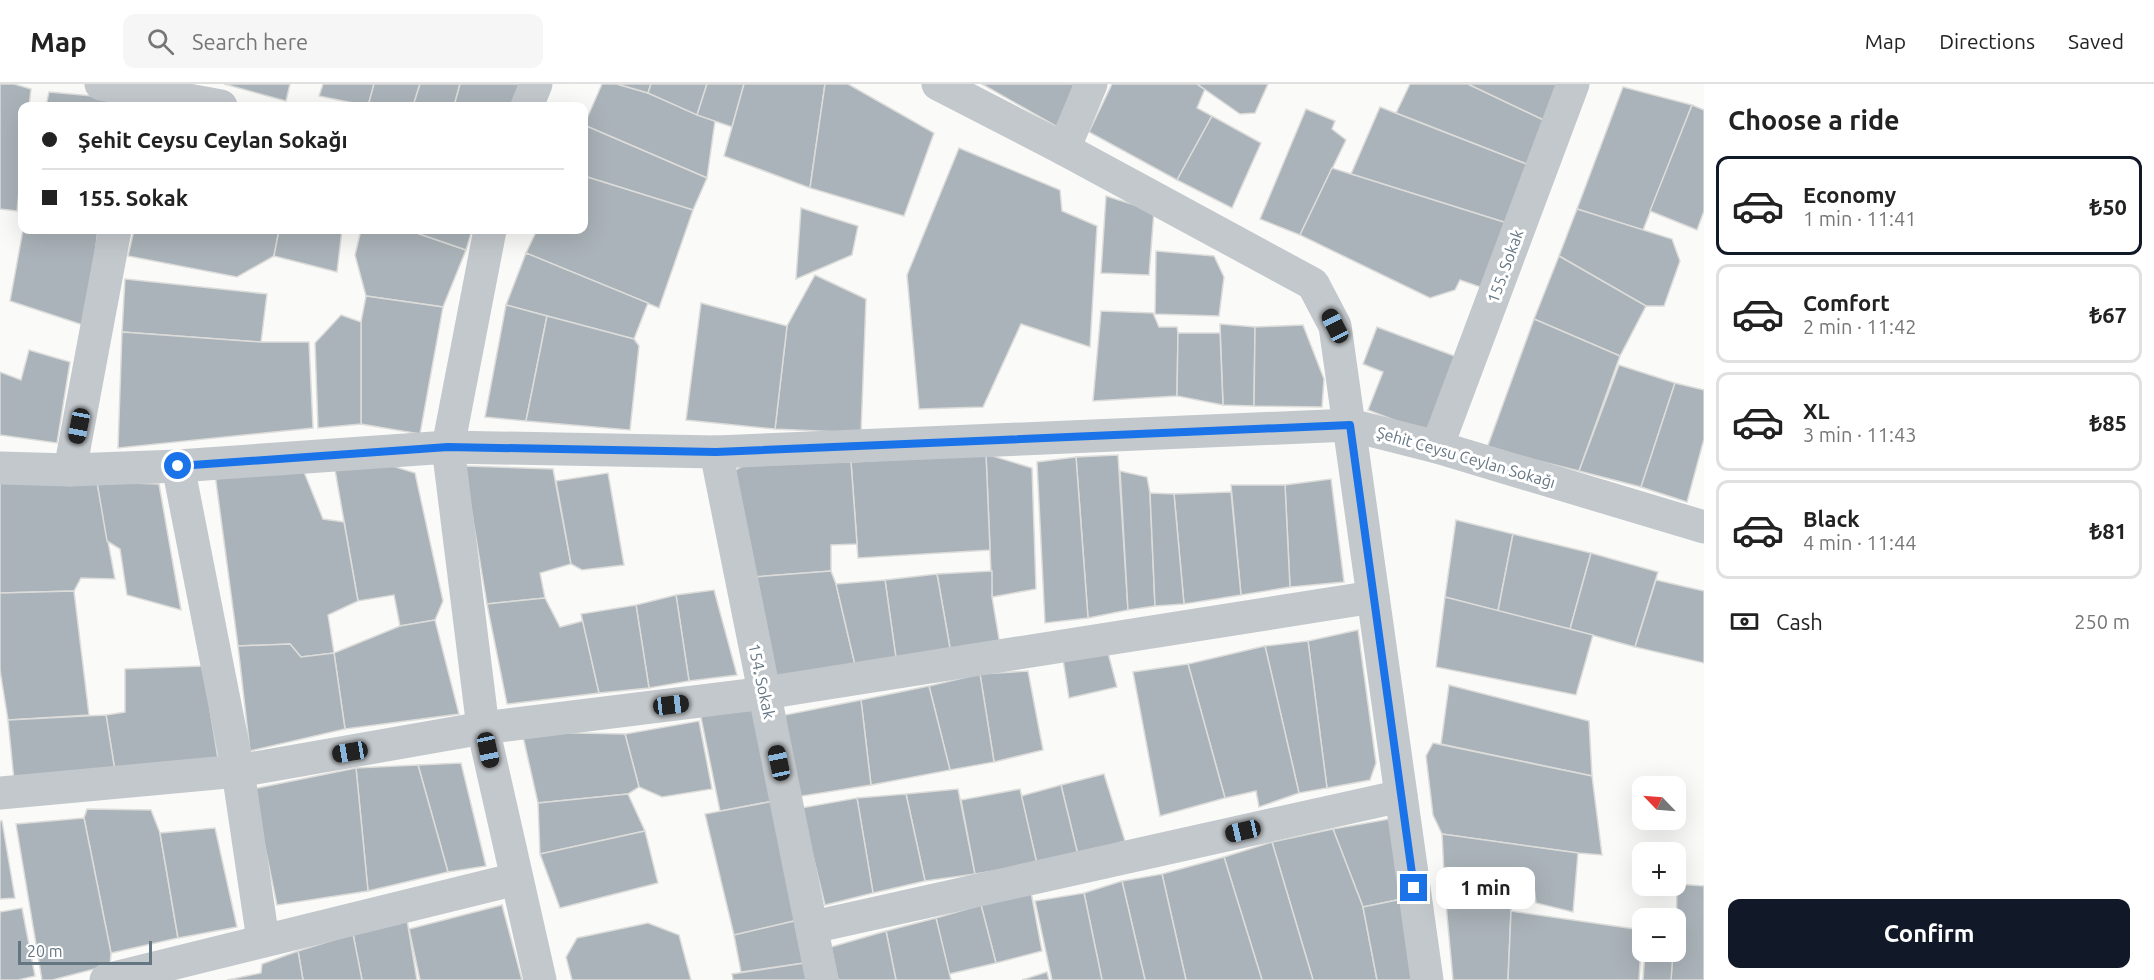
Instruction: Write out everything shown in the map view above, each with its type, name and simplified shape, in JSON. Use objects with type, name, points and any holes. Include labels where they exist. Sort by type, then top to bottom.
[{"type":"street","points":[[101,84],[141,94],[194,102]]},
{"type":"street","points":[[529,102],[537,84]]},
{"type":"street","points":[[938,84],[1064,149],[1313,284],[1335,326],[1427,980]]},
{"type":"street","points":[[1064,149],[1090,84]]},
{"type":"street","name":"155. Sokak","points":[[1437,447],[1573,84]]},
{"type":"street","points":[[70,470],[114,234]]},
{"type":"street","points":[[489,234],[448,447],[483,728],[540,980]]},
{"type":"street","name":"Şehit Ceysu Ceylan Sokağı","points":[[0,468],[70,470],[178,466],[448,447],[716,452],[1350,425],[1437,447],[1704,526]]},
{"type":"street","name":"154. Sokak","points":[[716,452],[822,980]]},
{"type":"street","points":[[178,466],[238,771],[263,940]]},
{"type":"street","points":[[0,793],[238,771],[483,728],[765,693],[1373,597]]},
{"type":"street","points":[[813,927],[1401,796]]},
{"type":"street","points":[[106,980],[516,879]]},
{"type":"building","points":[[0,84],[14,84],[31,89],[29,102],[18,102],[17,211],[0,209]]},
{"type":"building","points":[[224,84],[290,84],[286,101]]},
{"type":"building","points":[[323,84],[374,84],[369,102],[348,102],[319,96]]},
{"type":"building","points":[[374,84],[420,84],[414,102],[369,102]]},
{"type":"building","points":[[420,84],[460,84],[455,102],[414,102]]},
{"type":"building","points":[[460,84],[521,84],[514,102],[455,102]]},
{"type":"building","points":[[602,84],[617,84],[648,93],[715,121],[707,178],[588,127],[588,116]]},
{"type":"building","points":[[617,84],[651,84],[648,93]]},
{"type":"building","points":[[651,84],[707,84],[697,115],[648,93]]},
{"type":"building","points":[[707,84],[744,84],[732,127],[697,115]]},
{"type":"building","points":[[744,84],[825,84],[810,188],[724,156]]},
{"type":"building","points":[[825,84],[848,84],[934,133],[904,216],[810,188]]},
{"type":"building","points":[[982,84],[1082,84],[1061,129]]},
{"type":"building","points":[[1112,84],[1197,84],[1205,89],[1197,108],[1212,116],[1177,180],[1089,132]]},
{"type":"building","points":[[1197,84],[1268,84],[1255,113],[1240,114]]},
{"type":"building","points":[[1410,84],[1468,84],[1550,123],[1534,167],[1396,113]]},
{"type":"building","points":[[1468,84],[1560,84],[1550,123]]},
{"type":"building","points":[[1623,87],[1692,105],[1643,230],[1577,209]]},
{"type":"building","points":[[49,92],[114,98],[114,102],[47,102]]},
{"type":"building","points":[[1692,105],[1704,110],[1704,211],[1697,230],[1650,211]]},
{"type":"building","points":[[1380,107],[1534,167],[1510,224],[1351,174]]},
{"type":"building","points":[[1306,109],[1335,121],[1332,129],[1346,140],[1300,235],[1260,219]]},
{"type":"building","points":[[1212,116],[1261,143],[1232,208],[1177,180]]},
{"type":"building","points":[[588,127],[707,178],[693,210],[588,177]]},
{"type":"building","points":[[959,148],[1060,190],[1062,211],[1097,226],[1090,347],[1021,324],[983,407],[919,409],[907,275]]},
{"type":"building","points":[[1332,168],[1510,224],[1486,289],[1460,280],[1455,290],[1430,298],[1300,235]]},
{"type":"building","points":[[588,177],[693,210],[659,308],[526,253],[535,234],[588,234]]},
{"type":"building","points":[[1106,196],[1154,211],[1149,275],[1101,273]]},
{"type":"building","points":[[801,208],[858,226],[852,255],[796,279]]},
{"type":"building","points":[[1577,209],[1672,239],[1680,261],[1664,306],[1646,306],[1559,256]]},
{"type":"building","points":[[22,234],[98,234],[86,326],[10,301]]},
{"type":"building","points":[[133,234],[278,234],[274,256],[237,277],[128,256]]},
{"type":"building","points":[[278,234],[342,234],[337,272],[274,256]]},
{"type":"building","points":[[360,234],[420,234],[466,250],[443,307],[366,296],[355,255]]},
{"type":"building","points":[[420,234],[471,234],[466,250]]},
{"type":"building","points":[[1156,251],[1214,256],[1224,277],[1219,316],[1155,314]]},
{"type":"building","points":[[526,253],[648,303],[634,339],[506,305]]},
{"type":"building","points":[[1559,256],[1646,306],[1620,356],[1534,319]]},
{"type":"building","points":[[815,275],[866,299],[861,433],[775,429],[787,326]]},
{"type":"building","points":[[125,279],[267,294],[261,342],[122,332]]},
{"type":"building","points":[[366,296],[443,307],[420,434],[361,424],[361,322]]},
{"type":"building","points":[[701,303],[787,326],[775,429],[686,420]]},
{"type":"building","points":[[506,305],[547,316],[526,421],[485,417]]},
{"type":"building","points":[[1101,311],[1153,313],[1159,327],[1177,327],[1177,396],[1093,401]]},
{"type":"building","points":[[341,315],[361,322],[361,424],[318,428],[315,343]]},
{"type":"building","points":[[547,316],[634,339],[639,346],[630,430],[526,421]]},
{"type":"building","points":[[1534,319],[1620,356],[1579,471],[1487,448]]},
{"type":"building","points":[[1220,324],[1255,327],[1254,406],[1223,405]]},
{"type":"building","points":[[1303,325],[1324,379],[1322,407],[1254,406],[1255,327]]},
{"type":"building","points":[[1377,327],[1457,357],[1428,433],[1368,410],[1383,372],[1363,364]]},
{"type":"building","points":[[122,332],[261,342],[309,342],[313,428],[118,448]]},
{"type":"building","points":[[1178,333],[1220,333],[1223,405],[1177,396]]},
{"type":"building","points":[[29,350],[70,362],[57,443],[0,435],[0,372],[21,380]]},
{"type":"building","points":[[1619,365],[1675,383],[1641,487],[1579,471]]},
{"type":"building","points":[[1675,383],[1704,390],[1704,439],[1687,502],[1641,487]]},
{"type":"building","points":[[986,454],[1032,468],[1036,589],[992,597]]},
{"type":"building","points":[[986,454],[990,550],[858,558],[851,462]]},
{"type":"building","points":[[1118,455],[1128,610],[1088,618],[1076,457]]},
{"type":"building","points":[[364,457],[415,473],[443,601],[435,620],[400,626],[394,595],[358,601],[334,464]]},
{"type":"building","points":[[1076,457],[1088,618],[1045,623],[1037,462]]},
{"type":"building","points":[[751,462],[851,462],[857,544],[831,545],[831,571],[753,577],[731,472]]},
{"type":"building","points":[[464,466],[553,469],[571,564],[540,573],[545,598],[487,604]]},
{"type":"building","points":[[302,467],[323,519],[344,522],[358,601],[328,615],[334,653],[301,657],[290,644],[238,646],[215,474]]},
{"type":"building","points":[[1120,471],[1147,477],[1150,493],[1155,606],[1128,610]]},
{"type":"building","points":[[608,473],[624,565],[582,570],[571,564],[556,481]]},
{"type":"building","points":[[1331,479],[1344,582],[1290,587],[1285,485]]},
{"type":"building","points":[[0,482],[97,482],[115,579],[81,578],[74,591],[0,593]]},
{"type":"building","points":[[97,482],[159,484],[181,610],[127,595],[120,549],[107,541]]},
{"type":"building","points":[[1231,485],[1285,485],[1290,587],[1241,595]]},
{"type":"building","points":[[1231,492],[1241,595],[1184,604],[1174,494]]},
{"type":"building","points":[[1150,493],[1174,494],[1184,604],[1155,606]]},
{"type":"building","points":[[1456,520],[1513,534],[1498,611],[1445,597]]},
{"type":"building","points":[[1513,534],[1591,553],[1570,629],[1498,611]]},
{"type":"building","points":[[1591,553],[1658,572],[1635,647],[1570,629]]},
{"type":"building","points":[[831,571],[855,665],[770,678],[753,577]]},
{"type":"building","points":[[992,571],[992,597],[1000,645],[950,648],[937,574]]},
{"type":"building","points":[[937,574],[950,648],[896,658],[885,580]]},
{"type":"building","points":[[885,580],[896,658],[855,665],[836,584]]},
{"type":"building","points":[[1656,580],[1704,591],[1704,663],[1635,647]]},
{"type":"building","points":[[714,590],[737,675],[689,681],[676,595]]},
{"type":"building","points":[[74,591],[89,715],[8,720],[0,670],[0,593]]},
{"type":"building","points":[[676,595],[689,681],[649,688],[636,605]]},
{"type":"building","points":[[1445,597],[1593,635],[1576,695],[1436,667]]},
{"type":"building","points":[[545,598],[560,627],[583,621],[599,693],[507,704],[487,604]]},
{"type":"building","points":[[636,605],[649,688],[599,693],[581,614]]},
{"type":"building","points":[[435,620],[459,714],[345,729],[334,653],[400,626]]},
{"type":"building","points":[[1358,630],[1376,763],[1370,780],[1327,788],[1308,641]]},
{"type":"building","points":[[1308,641],[1327,788],[1299,793],[1265,646]]},
{"type":"building","points":[[290,644],[301,657],[334,653],[345,729],[250,751],[238,646]]},
{"type":"building","points":[[1265,646],[1299,793],[1259,807],[1256,791],[1225,798],[1188,664]]},
{"type":"building","points":[[1107,649],[1117,687],[1069,698],[1063,659]]},
{"type":"building","points":[[1188,664],[1225,798],[1160,816],[1133,672]]},
{"type":"building","points":[[203,666],[218,759],[115,771],[106,715],[125,712],[125,669]]},
{"type":"building","points":[[1028,671],[1043,750],[994,762],[980,674]]},
{"type":"building","points":[[980,674],[994,762],[950,770],[929,686]]},
{"type":"building","points":[[1449,685],[1589,721],[1592,776],[1441,744]]},
{"type":"building","points":[[929,686],[950,770],[871,785],[861,700]]},
{"type":"building","points":[[756,700],[774,801],[720,811],[699,708]]},
{"type":"building","points":[[861,700],[871,785],[796,797],[780,716]]},
{"type":"building","points":[[106,715],[115,771],[14,780],[8,720]]},
{"type":"building","points":[[699,721],[712,789],[662,797],[639,787],[625,734]]},
{"type":"building","points":[[522,732],[625,734],[639,787],[628,794],[538,803]]},
{"type":"building","points":[[1433,743],[1592,776],[1602,855],[1442,834],[1433,815],[1426,756]]},
{"type":"building","points":[[461,763],[486,866],[448,872],[418,765]]},
{"type":"building","points":[[418,765],[448,872],[368,891],[356,768]]},
{"type":"building","points":[[356,768],[368,891],[277,905],[253,789]]},
{"type":"building","points":[[1104,774],[1125,841],[1078,855],[1061,785]]},
{"type":"building","points":[[1061,785],[1078,855],[1037,864],[1021,796]]},
{"type":"building","points":[[958,789],[975,874],[925,881],[906,794]]},
{"type":"building","points":[[1020,789],[1037,864],[975,874],[961,800]]},
{"type":"building","points":[[628,794],[645,831],[540,854],[538,803]]},
{"type":"building","points":[[906,794],[925,881],[873,893],[857,798]]},
{"type":"building","points":[[857,798],[873,893],[825,905],[801,808]]},
{"type":"building","points":[[774,801],[803,919],[734,935],[705,814]]},
{"type":"building","points":[[87,809],[151,810],[160,833],[178,938],[111,953],[84,818]]},
{"type":"building","points":[[84,818],[111,953],[110,965],[52,980],[42,980],[16,824]]},
{"type":"building","points":[[1389,819],[1402,899],[1363,907],[1333,829]]},
{"type":"building","points":[[0,821],[2,821],[15,898],[0,899]]},
{"type":"building","points":[[215,828],[237,927],[178,938],[160,833]]},
{"type":"building","points":[[1333,829],[1363,907],[1377,980],[1313,980],[1272,842]]},
{"type":"building","points":[[645,831],[658,883],[560,908],[540,854]]},
{"type":"building","points":[[1442,834],[1578,853],[1573,912],[1536,903],[1534,887],[1445,893]]},
{"type":"building","points":[[1272,842],[1313,980],[1262,980],[1224,857]]},
{"type":"building","points":[[1224,857],[1262,980],[1186,980],[1162,874]]},
{"type":"building","points":[[1162,874],[1186,980],[1145,980],[1122,881]]},
{"type":"building","points":[[1122,881],[1145,980],[1102,980],[1084,893]]},
{"type":"building","points":[[1686,885],[1704,886],[1704,980],[1671,980],[1672,962],[1686,962],[1686,908],[1677,908],[1677,896],[1686,896]]},
{"type":"building","points":[[1512,889],[1508,980],[1453,980],[1445,893]]},
{"type":"building","points":[[1031,892],[1042,951],[996,963],[981,905]]},
{"type":"building","points":[[1084,893],[1102,980],[1052,980],[1035,901]]},
{"type":"building","points":[[1402,899],[1416,980],[1377,980],[1363,907]]},
{"type":"building","points":[[502,905],[522,980],[420,980],[409,929]]},
{"type":"building","points":[[981,905],[996,963],[949,974],[936,918]]},
{"type":"building","points":[[22,908],[35,976],[18,980],[0,980],[0,912]]},
{"type":"building","points":[[1511,911],[1632,929],[1632,962],[1640,962],[1639,980],[1508,980]]},
{"type":"building","points":[[936,918],[951,980],[896,980],[886,931]]},
{"type":"building","points":[[803,919],[811,962],[741,972],[734,935]]},
{"type":"building","points":[[407,920],[417,980],[362,980],[353,934]]},
{"type":"building","points":[[648,923],[679,935],[691,980],[572,980],[566,957],[577,938]]},
{"type":"building","points":[[886,931],[896,980],[838,980],[831,947]]},
{"type":"building","points":[[353,934],[362,980],[303,980],[298,951]]},
{"type":"building","points":[[298,951],[303,980],[227,980],[261,973],[262,964]]},
{"type":"building","points":[[811,962],[813,980],[733,980],[732,974]]},
{"type":"building","points":[[1644,962],[1672,962],[1671,980],[1643,980]]},
{"type":"building","points":[[1047,972],[1049,980],[1022,980]]},
{"type":"route","points":[[178,466],[448,447],[716,452],[1350,425],[1414,888]]}]
